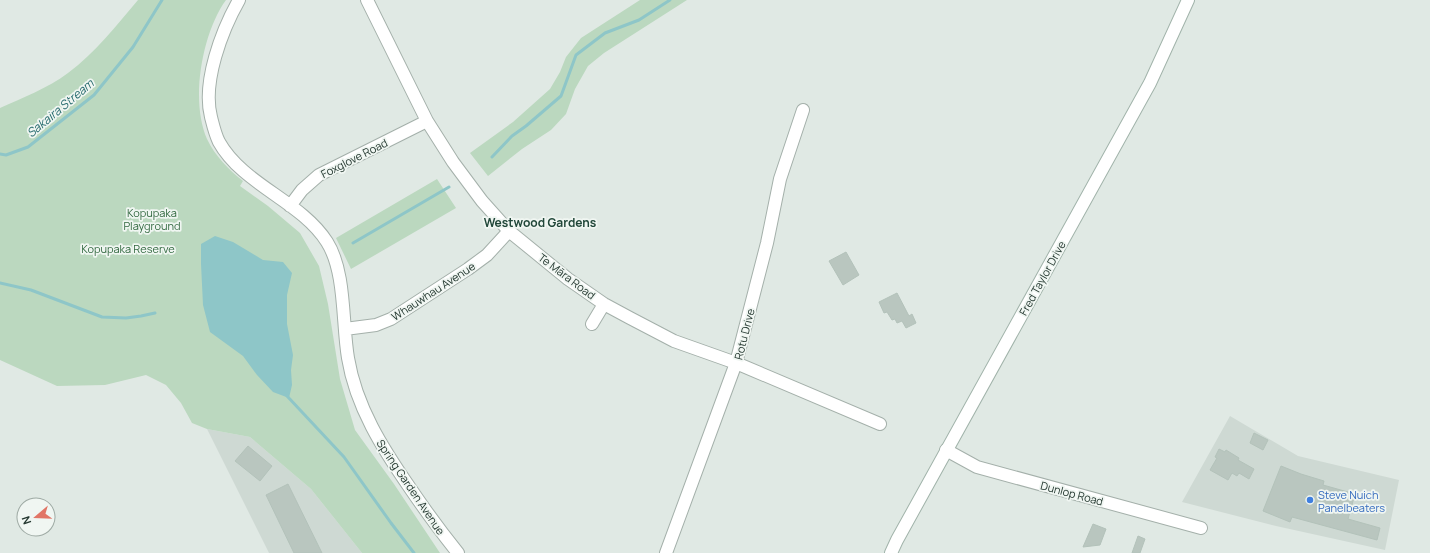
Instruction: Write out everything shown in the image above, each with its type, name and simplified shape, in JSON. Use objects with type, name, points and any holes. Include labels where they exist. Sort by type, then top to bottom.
[{"type":"street","name":"Spring Garden Avenue","points":[[239,0],[226,26],[214,60],[210,82],[210,115],[219,142],[233,160],[250,176],[315,227],[327,242],[337,268],[348,359],[356,389],[364,409],[375,435],[388,457],[428,515],[458,553]]},
{"type":"street","name":"Te Māra Road","points":[[367,0],[426,121],[453,162],[482,201],[509,231],[568,279],[604,304],[674,340],[736,363],[880,424]]},
{"type":"street","name":"Fred Taylor Drive","points":[[890,553],[1150,83],[1188,0]]},
{"type":"street","name":"Rotu Drive","points":[[666,553],[736,363],[767,244],[780,179],[803,110]]},
{"type":"street","name":"Foxglove Road","points":[[290,206],[302,190],[320,175],[426,121]]},
{"type":"street","name":"Whauwhau Avenue","points":[[345,328],[376,325],[391,319],[468,270],[487,255],[509,231]]},
{"type":"street","points":[[592,324],[604,304]]},
{"type":"street","name":"Dunlop Road","points":[[946,450],[977,467],[1201,528]]},
{"type":"shaded area","points":[[1230,416],[1298,456],[1399,480],[1385,550],[1276,526],[1182,502]]},
{"type":"shaded area","points":[[207,429],[250,437],[311,489],[362,553],[269,553]]},
{"type":"green space","name":"Kopupaka Reserve","points":[[138,0],[226,0],[211,30],[205,48],[201,68],[199,106],[207,139],[223,162],[243,181],[240,186],[268,206],[300,233],[319,266],[328,304],[340,379],[355,430],[394,484],[440,553],[362,553],[311,489],[250,437],[207,429],[192,423],[181,403],[166,385],[146,375],[105,385],[57,386],[0,360],[0,108],[43,88],[68,73],[96,48]]},
{"type":"green space","points":[[640,0],[687,0],[604,53],[588,66],[575,89],[566,114],[551,130],[522,149],[488,176],[470,153],[513,122],[550,89],[560,72],[566,57],[581,38]]},
{"type":"green space","points":[[437,179],[456,208],[351,269],[336,238]]},
{"type":"water","points":[[215,236],[233,242],[263,260],[283,262],[292,273],[287,295],[287,324],[293,355],[291,370],[292,385],[289,398],[273,392],[257,375],[243,356],[210,332],[203,305],[201,244]]},
{"type":"building","points":[[846,252],[859,275],[843,285],[829,261]]},
{"type":"building","points":[[897,293],[909,316],[912,314],[916,323],[906,328],[902,321],[897,323],[895,319],[892,320],[887,312],[884,313],[879,302]]},
{"type":"building","points":[[1254,433],[1268,440],[1263,450],[1250,443]]},
{"type":"building","points":[[248,446],[272,466],[260,481],[235,461]]},
{"type":"building","points":[[1219,449],[1225,452],[1226,450],[1239,458],[1238,460],[1254,469],[1249,479],[1239,473],[1237,476],[1232,473],[1228,480],[1210,470],[1217,458],[1215,457]]},
{"type":"building","name":"Steve Nuich Panelbeaters","points":[[1281,466],[1324,481],[1323,485],[1355,494],[1348,519],[1380,528],[1377,540],[1292,517],[1290,522],[1263,511]]},
{"type":"building","points":[[288,484],[322,553],[294,553],[266,495]]},
{"type":"building","points":[[1093,524],[1106,529],[1100,545],[1083,547]]},
{"type":"building","points":[[1138,536],[1145,539],[1140,553],[1132,553]]},
{"type":"waterway","name":"Sakaira Stream","points":[[0,154],[6,155],[28,147],[94,95],[133,47],[162,0]]},
{"type":"waterway","points":[[492,157],[512,136],[561,96],[576,55],[605,33],[639,20],[670,0]]},
{"type":"waterway","points":[[353,243],[449,187]]},
{"type":"waterway","points":[[0,283],[31,290],[102,317],[126,318],[155,313]]},
{"type":"waterway","points":[[287,396],[344,457],[414,553]]},
{"type":"place","name":"Steve Nuich Panelbeaters","points":[[1310,500]]},
{"type":"district","name":"Westwood Gardens","points":[[540,222]]},
{"type":"park label","name":"Kopupaka Playground","points":[[152,218]]}]
